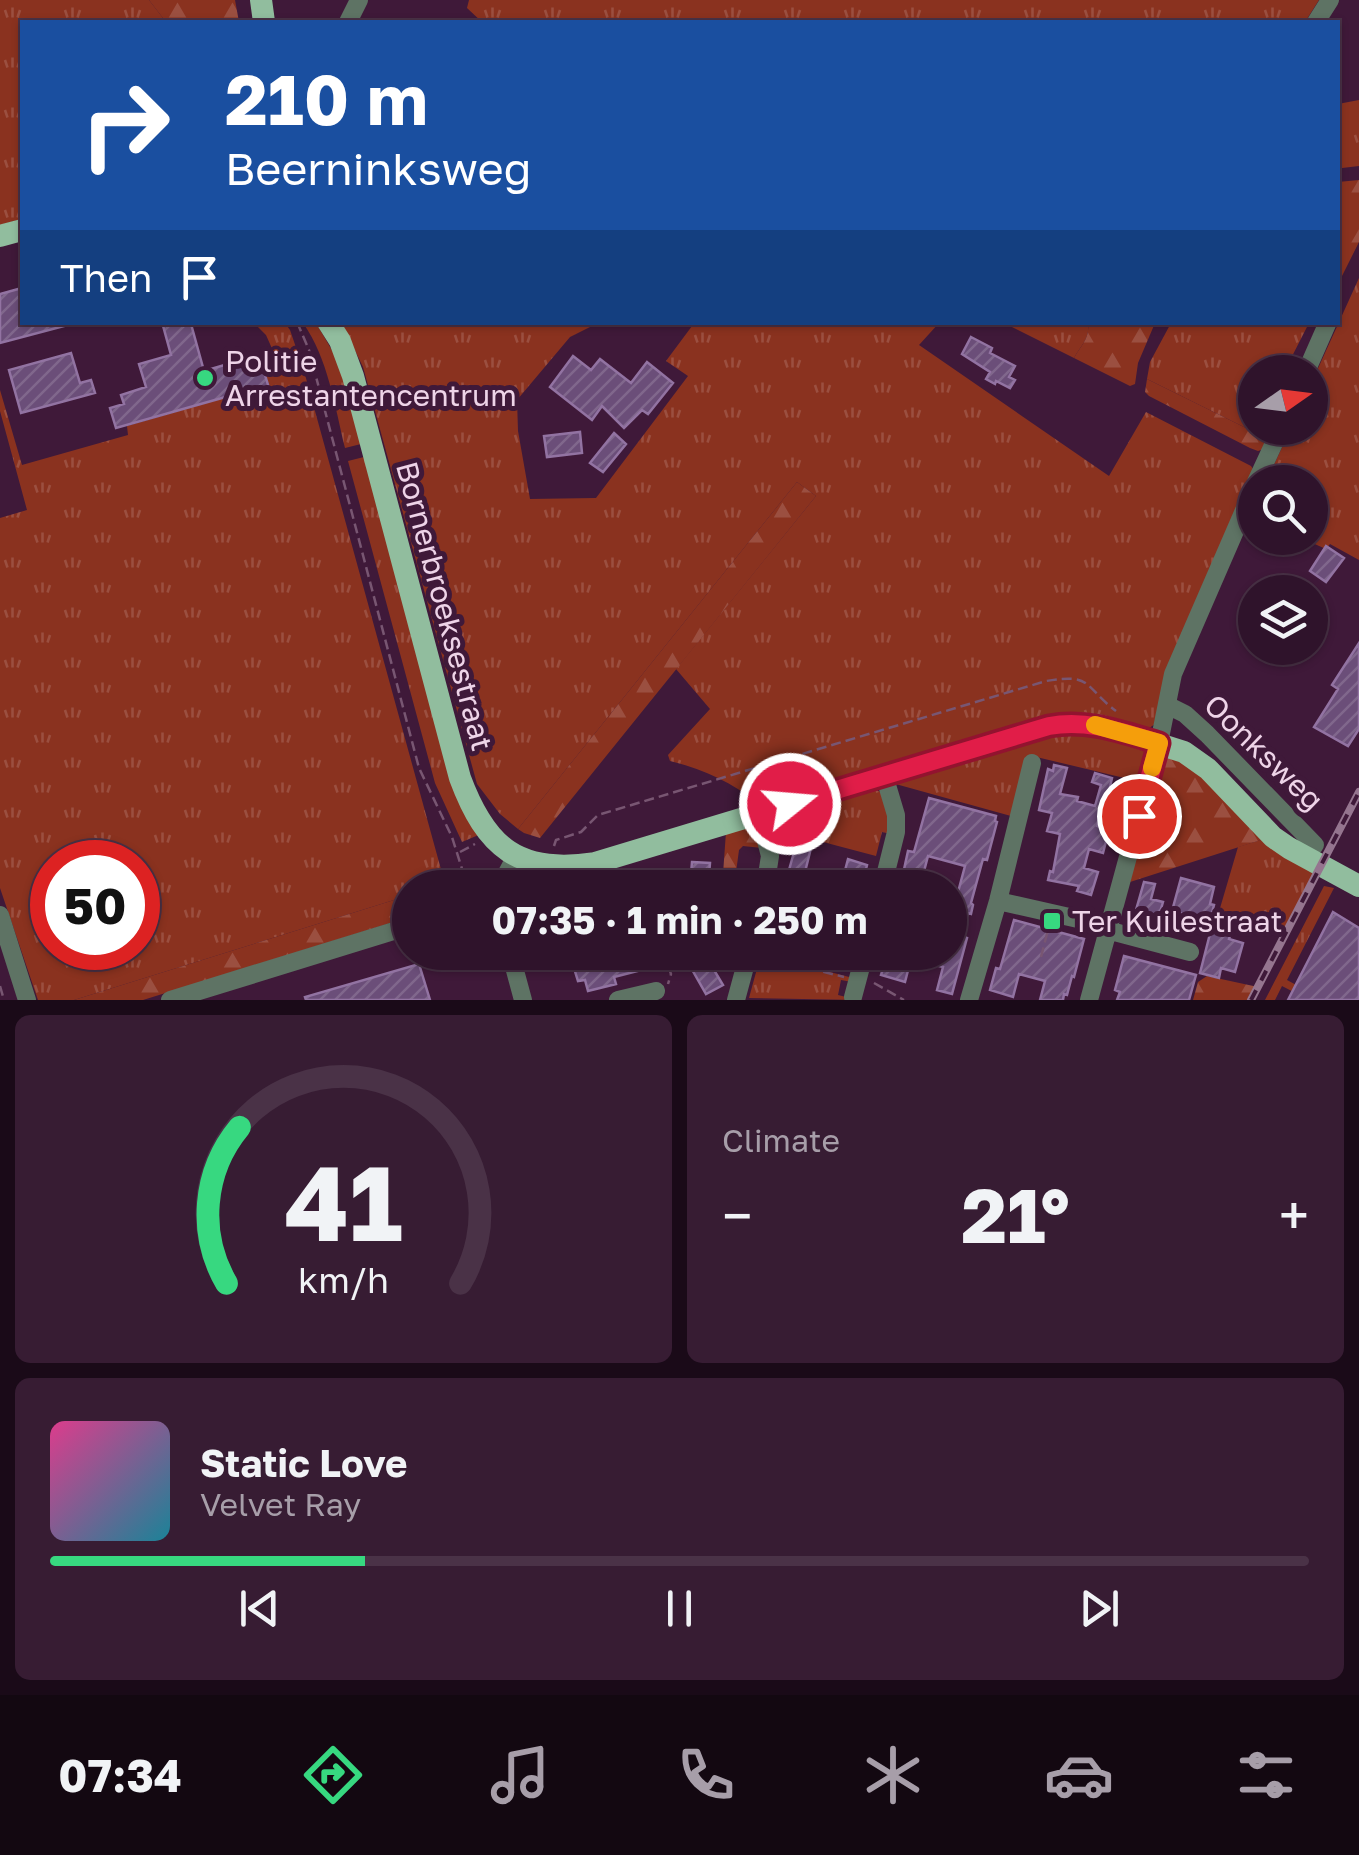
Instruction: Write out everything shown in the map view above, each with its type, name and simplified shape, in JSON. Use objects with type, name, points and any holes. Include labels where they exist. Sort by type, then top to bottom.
[{"type":"main road","name":"Bornerbroeksestraat","points":[[330,325],[353,376],[460,778],[488,833],[516,856]]},
{"type":"main road","name":"Oonksweg","points":[[516,856],[550,866],[595,863],[1064,723],[1102,726],[1194,758],[1274,837],[1359,886]]},
{"type":"street","points":[[1313,355],[1327,325]]},
{"type":"street","points":[[1090,1000],[1159,743],[1172,674],[1238,524]]},
{"type":"street","name":"Oonksweg","points":[[1168,705],[1207,734],[1315,845]]},
{"type":"street","points":[[969,1000],[1032,762]]},
{"type":"street","points":[[884,775],[896,815],[886,870]]},
{"type":"street","points":[[759,814],[770,856],[768,870]]},
{"type":"street","points":[[508,870],[516,856]]},
{"type":"street","points":[[998,901],[1190,952]]},
{"type":"street","points":[[0,915],[27,1000]]},
{"type":"street","points":[[170,1000],[392,932]]},
{"type":"street","points":[[515,970],[523,1000]]},
{"type":"street","points":[[737,1000],[745,970]]},
{"type":"street","points":[[856,986],[860,970]]},
{"type":"street","points":[[618,1000],[656,990]]},
{"type":"path","points":[[299,325],[419,768],[452,837],[462,870]]},
{"type":"path","points":[[552,852],[556,840],[580,832],[598,816],[1046,681],[1074,677],[1084,680],[1120,714]]},
{"type":"path","points":[[1040,957],[1052,914]]},
{"type":"path","points":[[656,990],[668,986],[669,970]]},
{"type":"path","points":[[812,970],[856,986],[870,982],[904,1000]]},
{"type":"path","points":[[0,986],[4,1000]]},
{"type":"green space","points":[[0,0],[149,0],[164,20],[20,20],[20,220],[0,225]]},
{"type":"green space","points":[[149,0],[235,0],[239,20],[164,20]]},
{"type":"green space","points":[[469,0],[1319,0],[1306,20],[480,20],[467,8]]},
{"type":"green space","points":[[1359,100],[1359,166],[1342,168],[1340,104]]},
{"type":"green space","points":[[1359,180],[1359,242],[1340,280],[1340,182]]},
{"type":"green space","points":[[1359,278],[1359,560],[1330,544],[1328,546],[1328,465],[1274,465],[1283,445],[1328,445],[1328,355],[1324,355]]},
{"type":"green space","points":[[256,325],[286,325],[304,371],[441,870],[392,870],[392,901],[74,1000],[38,1000],[0,888],[0,518],[27,510],[0,411],[0,390],[22,465],[128,435],[127,426],[269,385],[261,357],[274,353],[266,335]]},
{"type":"green space","points":[[304,325],[317,325],[340,364],[361,444],[345,448],[325,367]]},
{"type":"green space","points":[[340,325],[594,325],[570,337],[517,400],[518,431],[530,499],[596,498],[688,376],[666,361],[693,325],[937,325],[919,345],[1109,476],[1146,412],[1249,465],[1238,465],[1238,508],[1155,724],[1145,731],[1092,716],[1052,714],[758,803],[716,777],[670,761],[668,755],[710,709],[676,669],[816,496],[797,482],[518,829],[500,814],[477,784],[363,367]]},
{"type":"green space","points":[[1008,325],[1088,325],[1086,338],[1074,358]]},
{"type":"green space","points":[[1088,325],[1154,325],[1138,363],[1135,384],[1130,386],[1074,358]]},
{"type":"green space","points":[[1170,325],[1308,325],[1293,355],[1238,355],[1238,424],[1147,379],[1150,362]]},
{"type":"green space","points":[[1147,379],[1238,424],[1238,442],[1149,396],[1145,392]]},
{"type":"green space","points":[[1244,445],[1266,445],[1258,451]]},
{"type":"green space","points":[[364,457],[481,834],[462,842],[435,783],[348,461]]},
{"type":"green space","points":[[797,482],[816,496],[540,838],[518,829]]},
{"type":"green space","points":[[1058,734],[1093,736],[1145,750],[1137,781],[1028,755],[1011,816],[892,783]]},
{"type":"green space","points":[[1161,755],[1194,766],[1267,838],[1130,882]]},
{"type":"green space","points":[[871,787],[886,795],[891,834],[882,832],[876,856],[789,833],[786,812]]},
{"type":"green space","points":[[757,823],[762,848],[743,846],[736,870],[723,870],[726,832]]},
{"type":"green space","points":[[1267,838],[1320,871],[1285,936],[1218,915],[1238,847]]},
{"type":"green space","points":[[1324,886],[1334,888],[1287,980],[1324,1000],[1309,1000],[1282,986],[1275,1000],[1265,1000]]},
{"type":"green space","points":[[392,901],[392,923],[143,1000],[74,1000]]},
{"type":"green space","points":[[757,970],[822,970],[853,978],[852,982],[841,980],[838,995],[858,1000],[749,998]]},
{"type":"green space","points":[[1207,976],[1258,987],[1251,1000],[1193,1000],[1198,982]]},
{"type":"building","points":[[20,289],[20,325],[64,326],[0,343],[0,294]]},
{"type":"building","name":"Politie Arrestantencentrum","points":[[163,325],[191,325],[204,371],[259,355],[268,385],[116,428],[110,408],[124,404],[121,395],[146,387],[139,364],[171,355]]},
{"type":"building","points":[[971,337],[1015,366],[1009,377],[1015,380],[1010,388],[986,379],[990,372],[962,354]]},
{"type":"building","points":[[71,353],[80,383],[91,380],[95,393],[21,413],[9,370]]},
{"type":"building","points":[[573,356],[591,370],[600,359],[631,383],[647,362],[673,383],[648,414],[642,410],[624,428],[602,406],[592,420],[550,387]]},
{"type":"building","points":[[580,432],[582,453],[547,457],[544,436]]},
{"type":"building","points":[[614,433],[626,444],[603,472],[590,463]]},
{"type":"building","points":[[1328,547],[1344,558],[1328,579],[1328,575],[1310,571],[1320,555],[1328,555]]},
{"type":"building","points":[[1359,643],[1359,729],[1348,746],[1314,727],[1338,689],[1332,685]]},
{"type":"building","points":[[1054,765],[1067,768],[1060,794],[1078,797],[1077,801],[1095,806],[1101,785],[1092,782],[1095,773],[1112,778],[1110,787],[1120,791],[1115,810],[1101,809],[1097,826],[1109,830],[1103,853],[1089,849],[1084,868],[1098,872],[1091,895],[1077,891],[1079,886],[1048,880],[1060,834],[1047,831],[1052,813],[1039,810],[1048,769],[1053,771]]},
{"type":"building","points":[[929,798],[996,816],[987,860],[983,859],[971,914],[967,917],[965,866],[928,856],[924,870],[904,870],[908,851],[914,852]]},
{"type":"building","points":[[803,842],[812,844],[806,870],[789,870],[796,845],[802,847]]},
{"type":"building","points":[[848,859],[867,865],[866,870],[845,870]]},
{"type":"building","points":[[692,862],[710,863],[709,870],[691,870]]},
{"type":"building","points":[[1181,878],[1214,887],[1210,921],[1172,911]]},
{"type":"building","points":[[1144,882],[1155,884],[1151,899],[1163,902],[1157,923],[1134,917]]},
{"type":"building","points":[[1333,912],[1359,928],[1359,1000],[1288,1000]]},
{"type":"building","points":[[1214,918],[1234,923],[1229,939],[1243,943],[1235,972],[1221,968],[1219,978],[1200,973]]},
{"type":"building","points":[[1014,920],[1084,939],[1063,1000],[1040,1000],[1045,981],[1019,974],[1013,997],[990,990]]},
{"type":"building","points":[[1124,956],[1196,975],[1189,1000],[1117,1000],[1120,992],[1115,990]]},
{"type":"building","points":[[398,970],[421,970],[430,1000],[306,1000],[305,997]]},
{"type":"building","points":[[575,970],[641,970],[614,977],[616,984],[588,991],[585,980],[578,981]]},
{"type":"building","points":[[692,970],[714,970],[723,985],[706,994]]},
{"type":"building","points":[[883,970],[908,970],[905,982],[881,975]]},
{"type":"building","points":[[942,970],[958,970],[952,994],[937,990]]},
{"type":"railway","points":[[1251,1000],[1359,792]]},
{"type":"slow traffic","points":[[1095,725],[1159,743],[1152,768]]},
{"type":"place","name":"Politie Arrestantencentrum","points":[[205,378]]},
{"type":"place","name":"Ter Kuilestraat","points":[[1052,921]]},
{"type":"route","points":[[790,804],[1049,726],[1075,722],[1159,743],[1139,816]]}]
